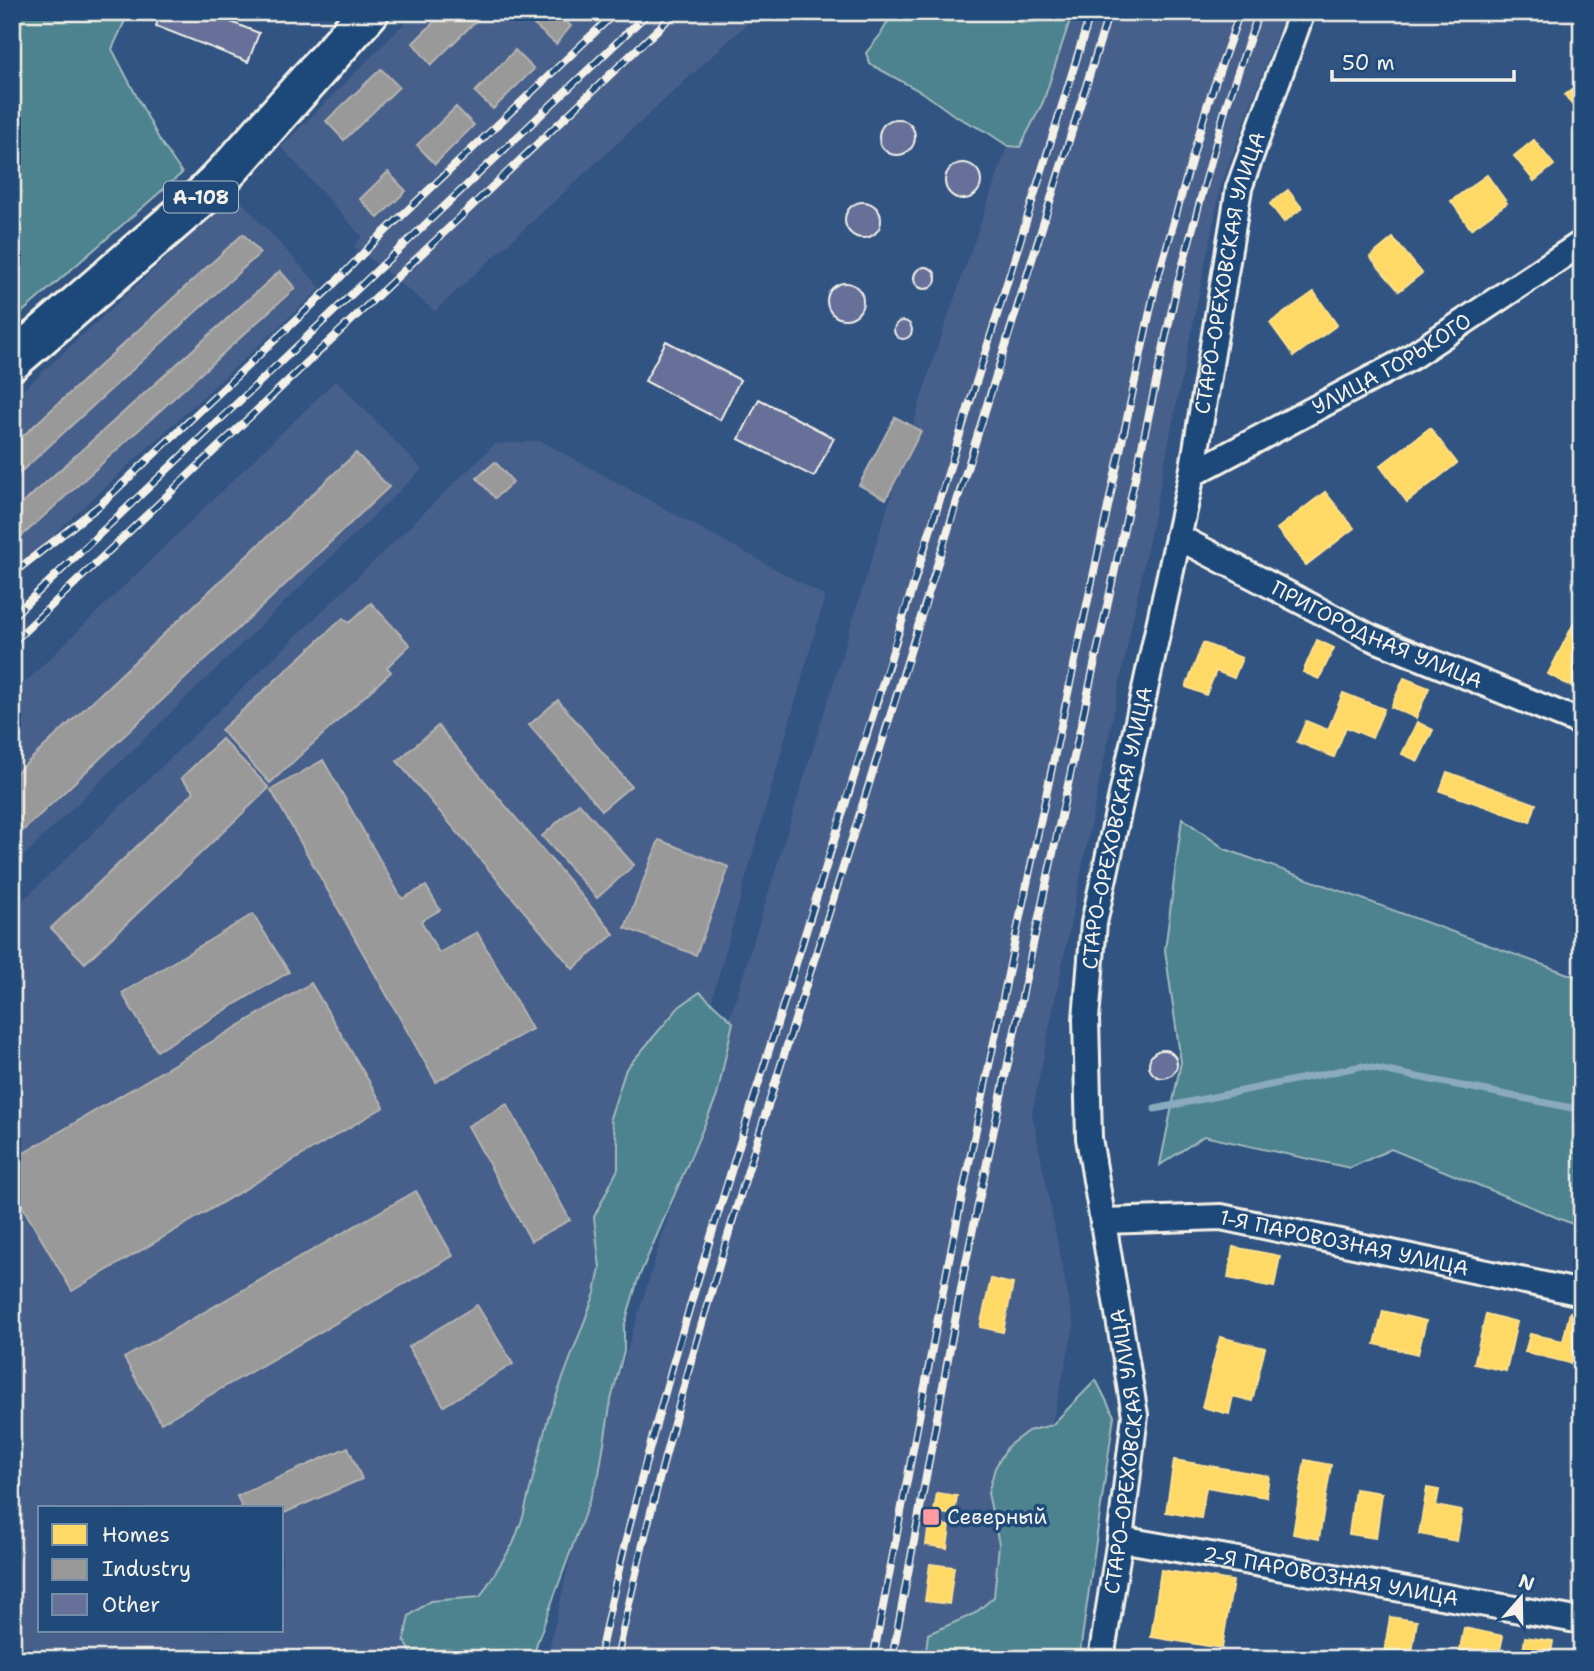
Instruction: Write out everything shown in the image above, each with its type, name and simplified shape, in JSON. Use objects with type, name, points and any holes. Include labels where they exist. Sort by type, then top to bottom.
[{"type":"highway","name":"А-108","points":[[12,361],[205,194],[369,12]]},
{"type":"street","name":"СТАРО-ОРЕХОВСКАЯ УЛИЦА","points":[[1101,1659],[1120,1539],[1135,1415],[1089,1138],[1086,1018],[1094,923],[1192,474],[1239,188],[1302,12]]},
{"type":"street","name":"УЛИЦА ГОРЬКОГО","points":[[1192,474],[1408,359],[1582,243]]},
{"type":"street","name":"ПРИГОРОДНАЯ УЛИЦА","points":[[1178,537],[1370,637],[1582,723]]},
{"type":"street","name":"1-Я ПАРОВОЗНАЯ УЛИЦА","points":[[1104,1221],[1221,1217],[1582,1293]]},
{"type":"street","name":"2-Я ПАРОВОЗНАЯ УЛИЦА","points":[[1120,1539],[1582,1621]]},
{"type":"shaded area","points":[[416,12],[760,12],[435,311],[354,246],[362,237],[281,147]]},
{"type":"shaded area","points":[[1054,12],[1285,12],[1221,186],[1032,1113],[1074,1326],[1008,1619],[988,1659],[547,1659],[591,1467],[934,357]]},
{"type":"shaded area","points":[[235,195],[321,288],[12,573],[12,400]]},
{"type":"shaded area","points":[[336,380],[422,469],[12,867],[12,695]]},
{"type":"shaded area","points":[[541,441],[825,596],[527,1659],[12,1659],[12,911],[495,444]]},
{"type":"green space","points":[[12,12],[129,12],[112,49],[160,141],[182,173],[12,321]]},
{"type":"green space","points":[[893,12],[993,12],[1023,23],[1036,21],[1047,14],[1071,17],[1043,102],[1020,147],[1008,146],[955,116],[925,94],[870,64],[866,53]]},
{"type":"green space","points":[[1182,818],[1225,849],[1582,979],[1582,1228],[1391,1149],[1350,1168],[1204,1136],[1160,1165],[1181,1062],[1165,950]]},
{"type":"green space","points":[[700,992],[733,1022],[717,1096],[638,1279],[624,1327],[624,1351],[611,1400],[599,1474],[533,1659],[415,1659],[404,1640],[409,1616],[430,1601],[480,1597],[513,1544],[523,1517],[548,1418],[595,1293],[600,1268],[594,1217],[618,1169],[618,1143],[610,1118],[626,1069],[679,1007]]},
{"type":"green space","points":[[1096,1380],[1114,1416],[1079,1659],[925,1659],[928,1634],[974,1614],[994,1597],[999,1544],[988,1493],[995,1468],[1008,1446],[1028,1431],[1052,1425]]},
{"type":"building: Homes","points":[[1582,82],[1582,118],[1565,95]]},
{"type":"building: Homes","points":[[1534,140],[1554,165],[1534,181],[1514,156]]},
{"type":"building: Homes","points":[[1487,175],[1507,203],[1471,229],[1451,201]]},
{"type":"building: Homes","points":[[1288,190],[1302,208],[1284,222],[1270,204]]},
{"type":"building: Homes","points":[[1393,238],[1422,273],[1399,291],[1370,257]]},
{"type":"building: Homes","points":[[1314,292],[1337,325],[1294,356],[1270,323]]},
{"type":"building: Homes","points":[[1430,428],[1457,463],[1407,502],[1380,466]]},
{"type":"building: Homes","points":[[1325,492],[1354,528],[1306,565],[1277,529]]},
{"type":"building: Homes","points":[[1575,621],[1582,624],[1582,692],[1548,674]]},
{"type":"building: Homes","points":[[1317,640],[1334,648],[1319,679],[1303,672]]},
{"type":"building: Homes","points":[[1203,643],[1242,658],[1234,678],[1216,671],[1206,695],[1186,687]]},
{"type":"building: Homes","points":[[1404,678],[1429,688],[1416,718],[1391,707]]},
{"type":"building: Homes","points":[[1343,693],[1384,709],[1372,738],[1346,727],[1334,757],[1297,742],[1306,721],[1328,730]]},
{"type":"building: Homes","points":[[1417,722],[1433,730],[1418,761],[1402,754]]},
{"type":"building: Homes","points":[[1447,772],[1536,804],[1530,822],[1440,791]]},
{"type":"building: Homes","points":[[1233,1247],[1280,1256],[1274,1287],[1228,1278]]},
{"type":"building: Homes","points":[[991,1279],[1013,1284],[1003,1332],[980,1327]]},
{"type":"building: Homes","points":[[1383,1311],[1426,1321],[1418,1354],[1375,1344]]},
{"type":"building: Homes","points":[[1570,1312],[1582,1315],[1582,1366],[1525,1352],[1530,1334],[1563,1341]]},
{"type":"building: Homes","points":[[1486,1314],[1517,1322],[1506,1371],[1474,1364]]},
{"type":"building: Homes","points":[[1220,1337],[1265,1348],[1252,1401],[1233,1396],[1229,1414],[1202,1407]]},
{"type":"building: Homes","points":[[1174,1460],[1269,1476],[1266,1497],[1206,1487],[1201,1518],[1166,1512]]},
{"type":"building: Homes","points":[[1305,1460],[1331,1465],[1319,1539],[1293,1534]]},
{"type":"building: Homes","points":[[1427,1488],[1439,1490],[1436,1506],[1462,1511],[1457,1541],[1419,1534]]},
{"type":"building: Homes","points":[[1355,1489],[1382,1493],[1376,1538],[1349,1534]]},
{"type":"building: Homes","points":[[937,1493],[957,1496],[954,1515],[934,1512]]},
{"type":"building: Homes","points":[[929,1523],[950,1526],[947,1548],[926,1545]]},
{"type":"building: Homes","points":[[930,1564],[954,1567],[949,1604],[925,1601]]},
{"type":"building: Homes","points":[[1161,1570],[1233,1581],[1222,1648],[1151,1637]]},
{"type":"building: Homes","points":[[1390,1617],[1417,1621],[1411,1659],[1383,1659]]},
{"type":"building: Homes","points":[[1464,1628],[1503,1636],[1498,1659],[1458,1659]]},
{"type":"building: Homes","points":[[1525,1637],[1553,1641],[1550,1659],[1522,1659]]},
{"type":"building: Industry","points":[[444,12],[485,12],[431,65],[413,43]]},
{"type":"building: Industry","points":[[532,12],[569,12],[563,18],[571,26],[556,44],[526,18]]},
{"type":"building: Industry","points":[[515,50],[534,69],[493,109],[475,92]]},
{"type":"building: Industry","points":[[381,69],[399,87],[344,140],[326,121]]},
{"type":"building: Industry","points":[[456,107],[474,125],[435,164],[417,145]]},
{"type":"building: Industry","points":[[388,172],[406,191],[378,218],[360,199]]},
{"type":"building: Industry","points":[[243,234],[260,253],[12,480],[12,446]]},
{"type":"building: Industry","points":[[280,271],[295,288],[12,545],[12,513]]},
{"type":"building: Industry","points":[[895,417],[921,431],[886,499],[859,485]]},
{"type":"building: Industry","points":[[356,453],[389,487],[12,841],[12,777]]},
{"type":"building: Industry","points":[[495,462],[513,482],[495,498],[477,478]]},
{"type":"building: Industry","points":[[371,603],[410,645],[387,667],[391,672],[270,783],[221,730],[343,618],[349,623]]},
{"type":"building: Industry","points":[[558,700],[631,786],[602,810],[529,725]]},
{"type":"building: Industry","points":[[438,726],[614,934],[573,969],[397,761]]},
{"type":"building: Industry","points":[[222,739],[269,788],[85,963],[51,928],[194,792],[181,778]]},
{"type":"building: Industry","points":[[323,760],[402,899],[426,886],[440,910],[421,921],[439,953],[477,932],[532,1029],[436,1082],[271,790]]},
{"type":"building: Industry","points":[[579,803],[634,865],[597,898],[542,836]]},
{"type":"building: Industry","points":[[659,840],[729,867],[696,955],[625,928]]},
{"type":"building: Industry","points":[[253,914],[289,972],[157,1051],[122,993]]},
{"type":"building: Industry","points":[[311,983],[384,1107],[72,1291],[12,1189],[12,1160]]},
{"type":"building: Industry","points":[[507,1104],[570,1220],[531,1241],[468,1126]]},
{"type":"building: Industry","points":[[416,1191],[453,1256],[161,1423],[124,1358]]},
{"type":"building: Industry","points":[[477,1305],[513,1364],[444,1406],[408,1347]]},
{"type":"building: Industry","points":[[348,1447],[362,1479],[284,1513],[284,1506],[241,1506],[237,1496]]},
{"type":"building: Other","points":[[161,12],[206,12],[259,33],[248,62],[156,26]]},
{"type":"building: Other","points":[[897,119],[909,125],[915,137],[909,149],[897,155],[885,149],[879,137],[885,125]]},
{"type":"building: Other","points":[[963,163],[975,169],[981,181],[975,193],[963,199],[951,193],[945,181],[951,169]]},
{"type":"building: Other","points":[[863,202],[875,208],[881,220],[875,232],[863,238],[851,232],[845,220],[851,208]]},
{"type":"building: Other","points":[[921,267],[929,267],[936,274],[936,282],[929,289],[921,289],[914,282],[914,274]]},
{"type":"building: Other","points":[[845,283],[857,289],[863,301],[857,313],[845,319],[833,313],[827,301],[833,289]]},
{"type":"building: Other","points":[[903,321],[909,324],[912,330],[909,336],[903,339],[897,336],[894,330],[897,324]]},
{"type":"building: Other","points":[[666,341],[740,380],[720,420],[645,381]]},
{"type":"building: Other","points":[[759,399],[834,438],[814,477],[739,439]]},
{"type":"building: Other","points":[[1163,1050],[1173,1054],[1177,1064],[1173,1074],[1163,1078],[1153,1074],[1149,1064],[1153,1054]]},
{"type":"waterway","points":[[1155,1109],[1362,1066],[1582,1110]]},
{"type":"railway","points":[[12,574],[100,505],[616,12]]},
{"type":"railway","points":[[12,617],[649,12]]},
{"type":"railway","points":[[12,643],[676,12]]},
{"type":"railway","points":[[599,1659],[639,1489],[711,1236],[1091,12]]},
{"type":"railway","points":[[617,1659],[662,1468],[715,1278],[1109,12]]},
{"type":"railway","points":[[873,1659],[949,1260],[1155,288],[1207,106],[1240,12]]},
{"type":"railway","points":[[892,1659],[966,1262],[1177,286],[1226,106],[1259,12]]},
{"type":"place","name":"Северный","points":[[931,1517]]}]
